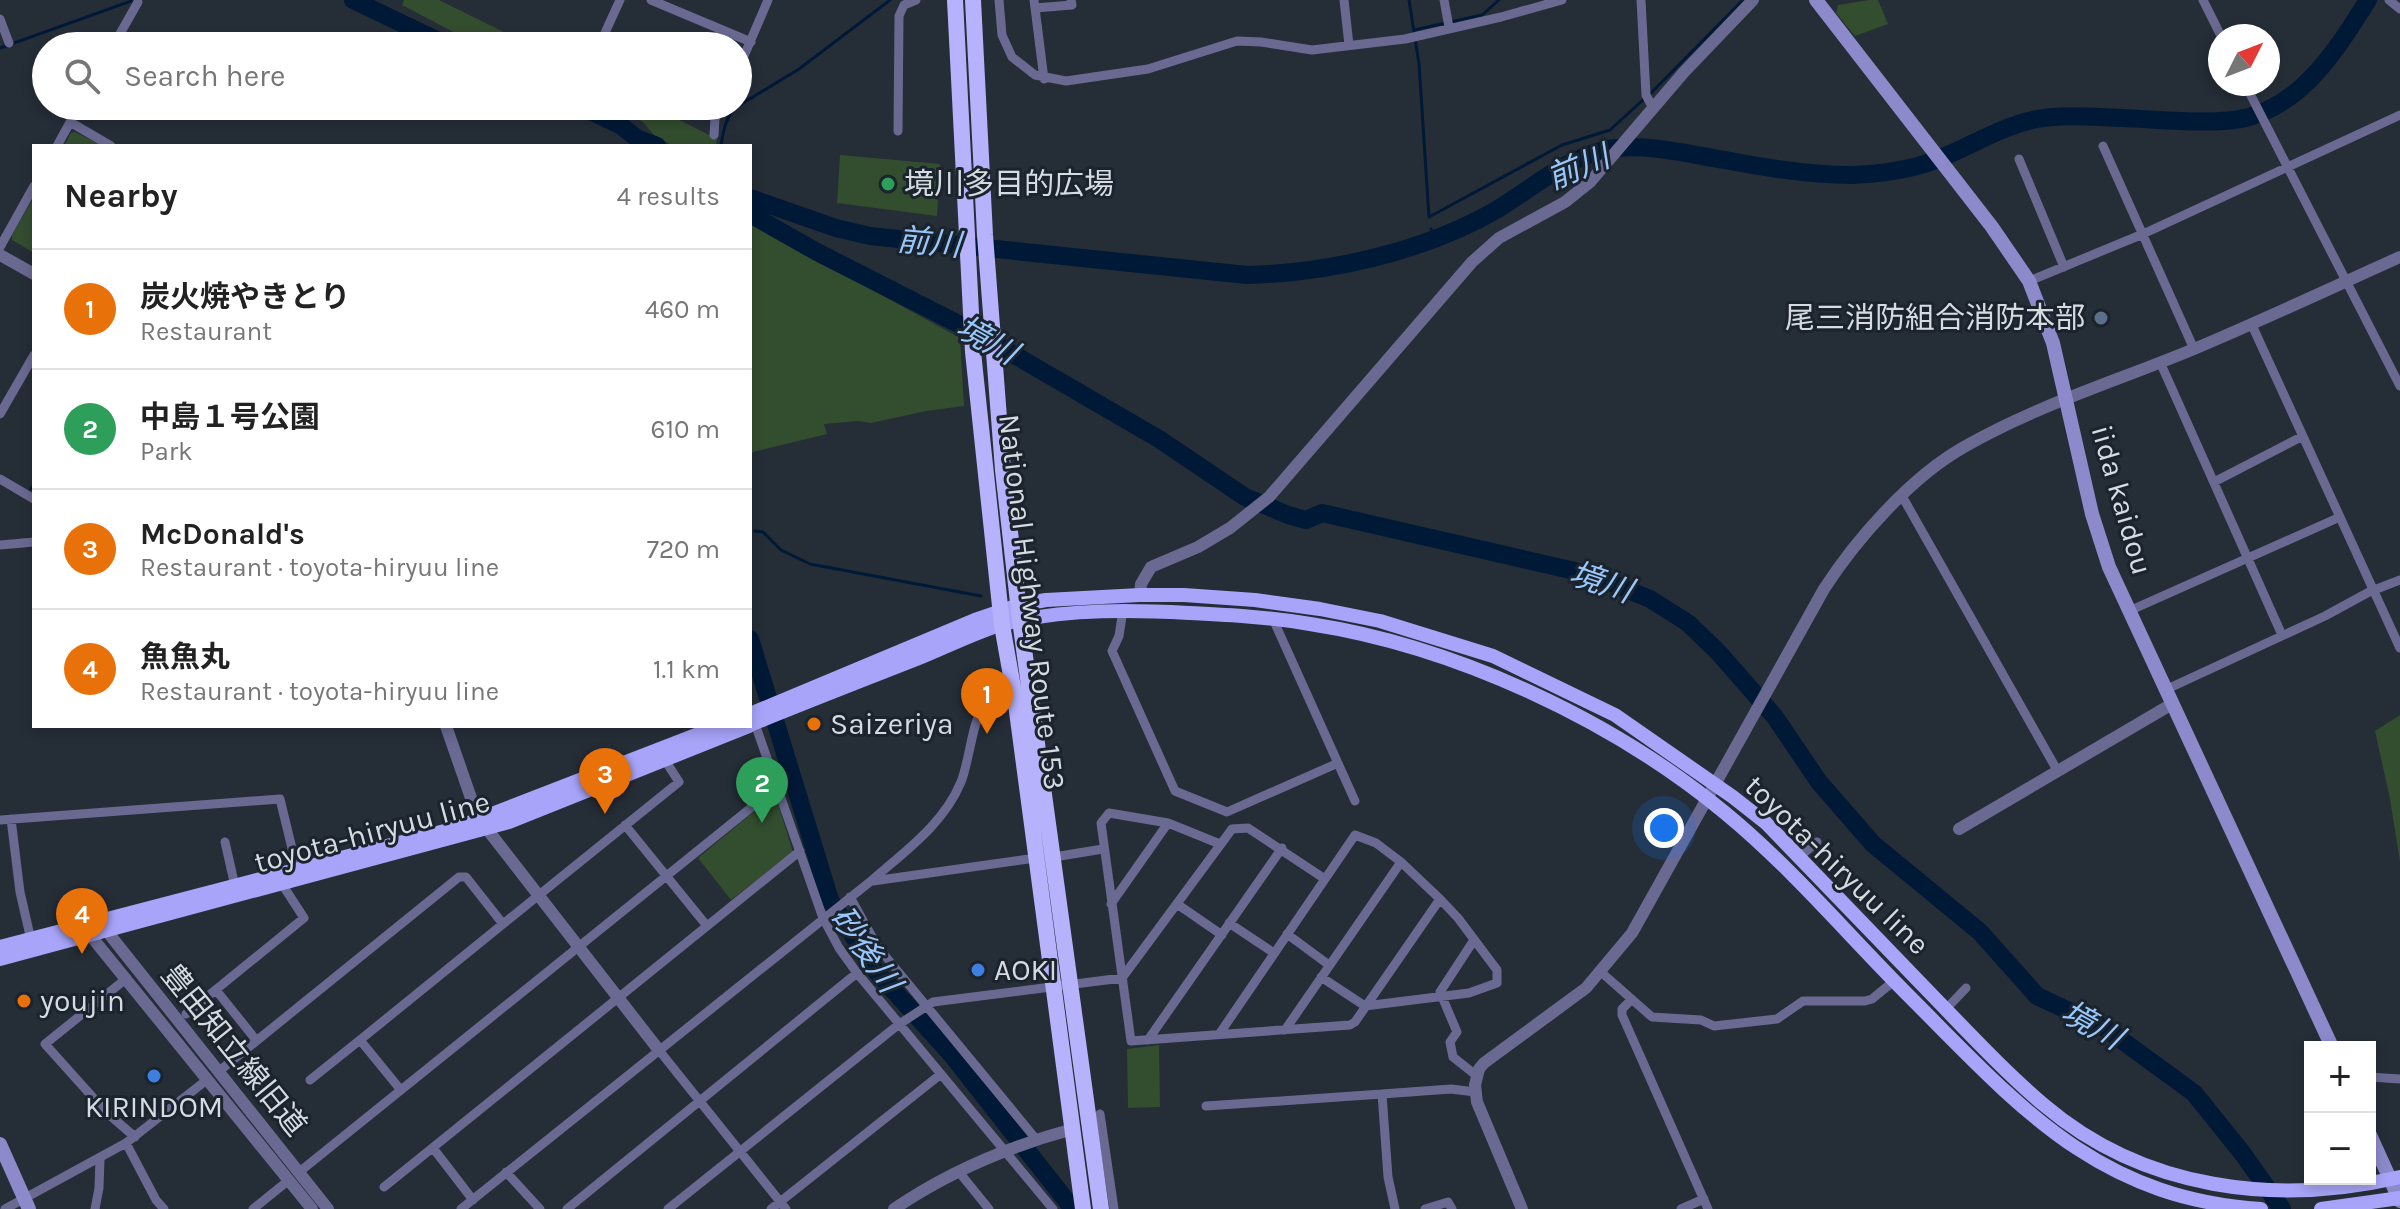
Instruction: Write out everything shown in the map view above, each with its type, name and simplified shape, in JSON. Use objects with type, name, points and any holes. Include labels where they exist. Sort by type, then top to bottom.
[{"type":"highway","name":"National Highway Route 153","points":[[955,0],[973,352],[1001,617],[1036,858],[1062,984],[1101,1209]]},
{"type":"highway","name":"National Highway Route 153","points":[[973,0],[985,235],[1003,470],[1019,612],[1054,857],[1073,1129],[1083,1209]]},
{"type":"main road","name":"iida kaidou","points":[[1816,0],[1992,227],[2029,281],[2053,343],[2093,517],[2109,567],[2329,1041]]},
{"type":"main road","name":"toyota-hiryuu line","points":[[752,720],[1046,600],[1184,595],[1293,605],[1380,621],[1441,638],[1493,656],[1615,715],[1766,823],[1946,1009],[2045,1106],[2089,1137],[2164,1173],[2209,1185],[2282,1192],[2360,1187],[2394,1179]]},
{"type":"main road","name":"toyota-hiryuu line","points":[[1019,612],[1123,610],[1273,619],[1327,627],[1413,647],[1515,685],[1618,740],[1707,798],[1763,846],[1894,981],[2046,1129],[2109,1168],[2142,1183],[2215,1204],[2261,1209]]},
{"type":"main road","name":"toyota-hiryuu line","points":[[104,927],[282,884],[484,824],[714,728]]},
{"type":"main road","name":"toyota-hiryuu line","points":[[0,959],[297,869],[537,812],[665,760],[734,728]]},
{"type":"main road","name":"toyota-hiryuu line","points":[[0,947],[87,932]]},
{"type":"main road","points":[[0,1144],[26,1204]]},
{"type":"main road","points":[[2321,1209],[2400,1199],[2394,1179],[2376,1146]]},
{"type":"street","points":[[605,32],[620,0]]},
{"type":"street","points":[[651,0],[727,32]]},
{"type":"street","points":[[752,40],[768,0]]},
{"type":"street","points":[[898,131],[899,16],[904,5],[916,0]]},
{"type":"street","points":[[999,0],[1002,35],[1008,50],[1027,71],[1044,79],[1066,81],[1148,69],[1237,41],[1312,50],[1405,39],[1562,0]]},
{"type":"street","points":[[1044,79],[1034,4],[1072,5],[1071,0]]},
{"type":"street","points":[[1344,0],[1349,45]]},
{"type":"street","points":[[1444,0],[1449,27]]},
{"type":"street","points":[[1641,0],[1646,95],[1653,108]]},
{"type":"street","points":[[1140,595],[1141,584],[1151,567],[1198,547],[1243,519],[1269,497],[1472,262],[1499,238],[1579,192],[1684,72],[1753,0]]},
{"type":"street","points":[[2203,0],[2215,24]]},
{"type":"street","points":[[2389,0],[2400,9]]},
{"type":"street","points":[[121,32],[138,2]]},
{"type":"street","points":[[0,22],[9,43]]},
{"type":"street","points":[[2251,96],[2400,386]]},
{"type":"street","points":[[2029,281],[2143,234],[2400,115]]},
{"type":"street","points":[[714,135],[715,120]]},
{"type":"street","points":[[58,144],[70,122],[108,144]]},
{"type":"street","points":[[2103,146],[2194,349]]},
{"type":"street","points":[[2019,159],[2064,267]]},
{"type":"street","points":[[0,247],[32,190]]},
{"type":"street","points":[[0,255],[32,273]]},
{"type":"street","points":[[1522,1209],[1483,1119],[1475,1092],[1479,1069],[1586,988],[1645,914],[1824,589],[1849,551],[1902,496],[1963,447],[2065,398],[2194,349],[2400,257]]},
{"type":"street","points":[[2251,323],[2400,648]]},
{"type":"street","points":[[0,414],[32,358]]},
{"type":"street","points":[[2160,362],[2282,635]]},
{"type":"street","points":[[2214,482],[2303,436]]},
{"type":"street","points":[[0,479],[32,498]]},
{"type":"street","points":[[1902,496],[2057,770]]},
{"type":"street","points":[[2129,611],[2340,517]]},
{"type":"street","points":[[0,545],[32,542]]},
{"type":"street","points":[[2165,690],[2400,580]]},
{"type":"street","points":[[1123,610],[1119,636],[1112,651],[1175,791],[1227,812],[1336,764]]},
{"type":"street","points":[[1273,619],[1355,801]]},
{"type":"street","points":[[461,1209],[925,835],[948,809],[968,764],[978,715],[986,707],[1016,704]]},
{"type":"street","points":[[1959,829],[2172,704]]},
{"type":"street","points":[[752,722],[839,948],[898,1025],[1053,1209]]},
{"type":"street","points":[[447,728],[457,763],[484,824],[698,1101],[784,1205]]},
{"type":"street","points":[[310,1080],[679,782],[665,760]]},
{"type":"street","points":[[253,1209],[778,786]]},
{"type":"street","points":[[31,940],[6,819],[280,799],[297,869]]},
{"type":"street","points":[[1220,844],[1168,823],[1109,813],[1101,823],[1131,1041],[1350,1025],[1440,899]]},
{"type":"street","points":[[1111,904],[1168,823]]},
{"type":"street","points":[[625,825],[707,926]]},
{"type":"street","points":[[668,1209],[926,1005],[1122,978],[1232,829],[1248,828],[1325,879]]},
{"type":"street","points":[[1220,1033],[1355,835],[1376,843],[1440,899],[1497,970],[1497,983],[1469,993],[1365,1006],[1321,977]]},
{"type":"street","points":[[225,842],[235,886]]},
{"type":"street","points":[[1799,857],[1817,842]]},
{"type":"street","points":[[1148,1040],[1282,848]]},
{"type":"street","points":[[1054,857],[1103,849]]},
{"type":"street","points":[[384,1187],[800,851]]},
{"type":"street","points":[[871,881],[1036,858]]},
{"type":"street","points":[[1285,1030],[1401,862]]},
{"type":"street","points":[[5,1209],[26,1204],[130,1140],[459,877],[466,877],[503,924]]},
{"type":"street","points":[[186,1014],[304,918],[282,884]]},
{"type":"street","points":[[849,898],[877,946],[1036,1139]]},
{"type":"street","points":[[1177,904],[1222,935]]},
{"type":"street","points":[[1229,923],[1274,953]]},
{"type":"street","name":"豊田知立線旧道","points":[[104,927],[213,1075],[294,1176],[328,1209]]},
{"type":"street","name":"豊田知立線旧道","points":[[87,932],[213,1075]]},
{"type":"street","points":[[1287,934],[1329,965]]},
{"type":"street","points":[[1474,940],[1441,986],[1441,997],[1457,1032],[1450,1042],[1453,1057],[1477,1076]]},
{"type":"street","points":[[1601,972],[1652,1017],[1701,1020],[1714,1026],[1777,1019],[1803,1001],[1865,1001],[1894,981]]},
{"type":"street","points":[[567,1209],[857,973]]},
{"type":"street","points":[[127,978],[45,1044],[130,1140],[156,1200],[164,1209]]},
{"type":"street","points":[[1946,1009],[1966,988]]},
{"type":"street","points":[[216,990],[256,1040]]},
{"type":"street","points":[[1631,1000],[1622,1009],[1622,1015],[1708,1209]]},
{"type":"street","points":[[360,1040],[400,1089]]},
{"type":"street","points":[[771,1209],[784,1205],[941,1074]]},
{"type":"street","points":[[2376,1077],[2400,1079]]},
{"type":"street","points":[[1206,1106],[1451,1089],[1475,1092]]},
{"type":"street","points":[[1382,1094],[1388,1177],[1395,1209]]},
{"type":"street","points":[[1100,1114],[1114,1209]]},
{"type":"street","points":[[894,1209],[1005,1150],[1073,1129]]},
{"type":"street","points":[[433,1148],[473,1200]]},
{"type":"street","points":[[95,1209],[100,1159]]},
{"type":"street","points":[[506,1172],[540,1209]]},
{"type":"street","points":[[959,1172],[989,1209]]},
{"type":"street","name":"豊田知立線旧道","points":[[294,1176],[312,1209]]},
{"type":"street","points":[[1681,1209],[1704,1199]]},
{"type":"street","points":[[1425,1209],[1444,1202],[1448,1202],[1452,1209]]},
{"type":"green space","points":[[404,0],[439,0],[504,32],[453,32],[402,5]]},
{"type":"green space","points":[[1878,0],[1888,24],[1855,36],[1836,13],[1838,5]]},
{"type":"green space","points":[[639,120],[680,120],[717,139],[716,144],[670,144],[654,135]]},
{"type":"green space","points":[[75,132],[99,144],[65,144],[71,133]]},
{"type":"green space","name":"境川多目的広場","points":[[840,155],[940,164],[937,216],[837,203]]},
{"type":"green space","points":[[32,200],[32,252],[12,240]]},
{"type":"green space","points":[[752,224],[960,338],[964,406],[871,423],[824,424],[827,434],[753,452]]},
{"type":"green space","points":[[2400,715],[2400,862],[2375,731]]},
{"type":"green space","points":[[775,794],[793,852],[731,900],[698,858]]},
{"type":"green space","points":[[1159,1045],[1160,1107],[1128,1108],[1127,1049]]},
{"type":"waterway","name":"境川","points":[[353,0],[420,32]]},
{"type":"waterway","points":[[752,98],[799,69],[890,0]]},
{"type":"waterway","points":[[1409,0],[1419,64],[1429,217],[1562,145],[1610,130],[1644,99]]},
{"type":"waterway","points":[[1414,30],[1482,15],[1499,0]]},
{"type":"waterway","points":[[1650,94],[1743,0]]},
{"type":"waterway","name":"前川","points":[[752,199],[836,228],[870,236],[1247,275],[1311,270],[1377,257],[1440,237],[1498,209],[1575,160],[1604,150],[1649,148],[1756,166],[1852,175],[1888,172],[1924,164],[2008,128],[2047,117],[2204,122],[2249,117],[2287,99],[2304,85],[2345,36],[2368,0]]},
{"type":"waterway","points":[[45,32],[131,1]]},
{"type":"waterway","points":[[0,48],[32,37]]},
{"type":"waterway","name":"境川","points":[[609,120],[652,144]]},
{"type":"waterway","points":[[721,144],[728,120]]},
{"type":"waterway","name":"境川","points":[[752,215],[980,335],[1159,439],[1245,497],[1306,520],[1322,513],[1592,575],[1650,599],[1688,623],[1775,717],[1819,782],[1873,844],[1980,932],[2037,996],[2105,1028],[2194,1093],[2282,1209]]},
{"type":"waterway","points":[[1431,229],[1435,238]]},
{"type":"waterway","points":[[755,531],[763,532],[781,550],[810,564],[981,596]]},
{"type":"waterway","name":"砂後川","points":[[752,646],[830,900],[875,970],[951,1054],[1073,1209]]},
{"type":"place","name":"境川多目的広場","points":[[888,184]]},
{"type":"place","name":"尾三消防組合消防本部","points":[[2101,318]]},
{"type":"place","name":"Saizeriya","points":[[814,724]]},
{"type":"place","name":"炭火焼やきとり","points":[[987,734]]},
{"type":"place","name":"McDonald's","points":[[605,814]]},
{"type":"place","name":"中島１号公園","points":[[762,823]]},
{"type":"place","name":"魚魚丸","points":[[82,954]]},
{"type":"place","name":"AOKI","points":[[978,970]]},
{"type":"place","name":"youjin","points":[[24,1001]]},
{"type":"place","name":"KIRINDOM","points":[[154,1076]]}]
